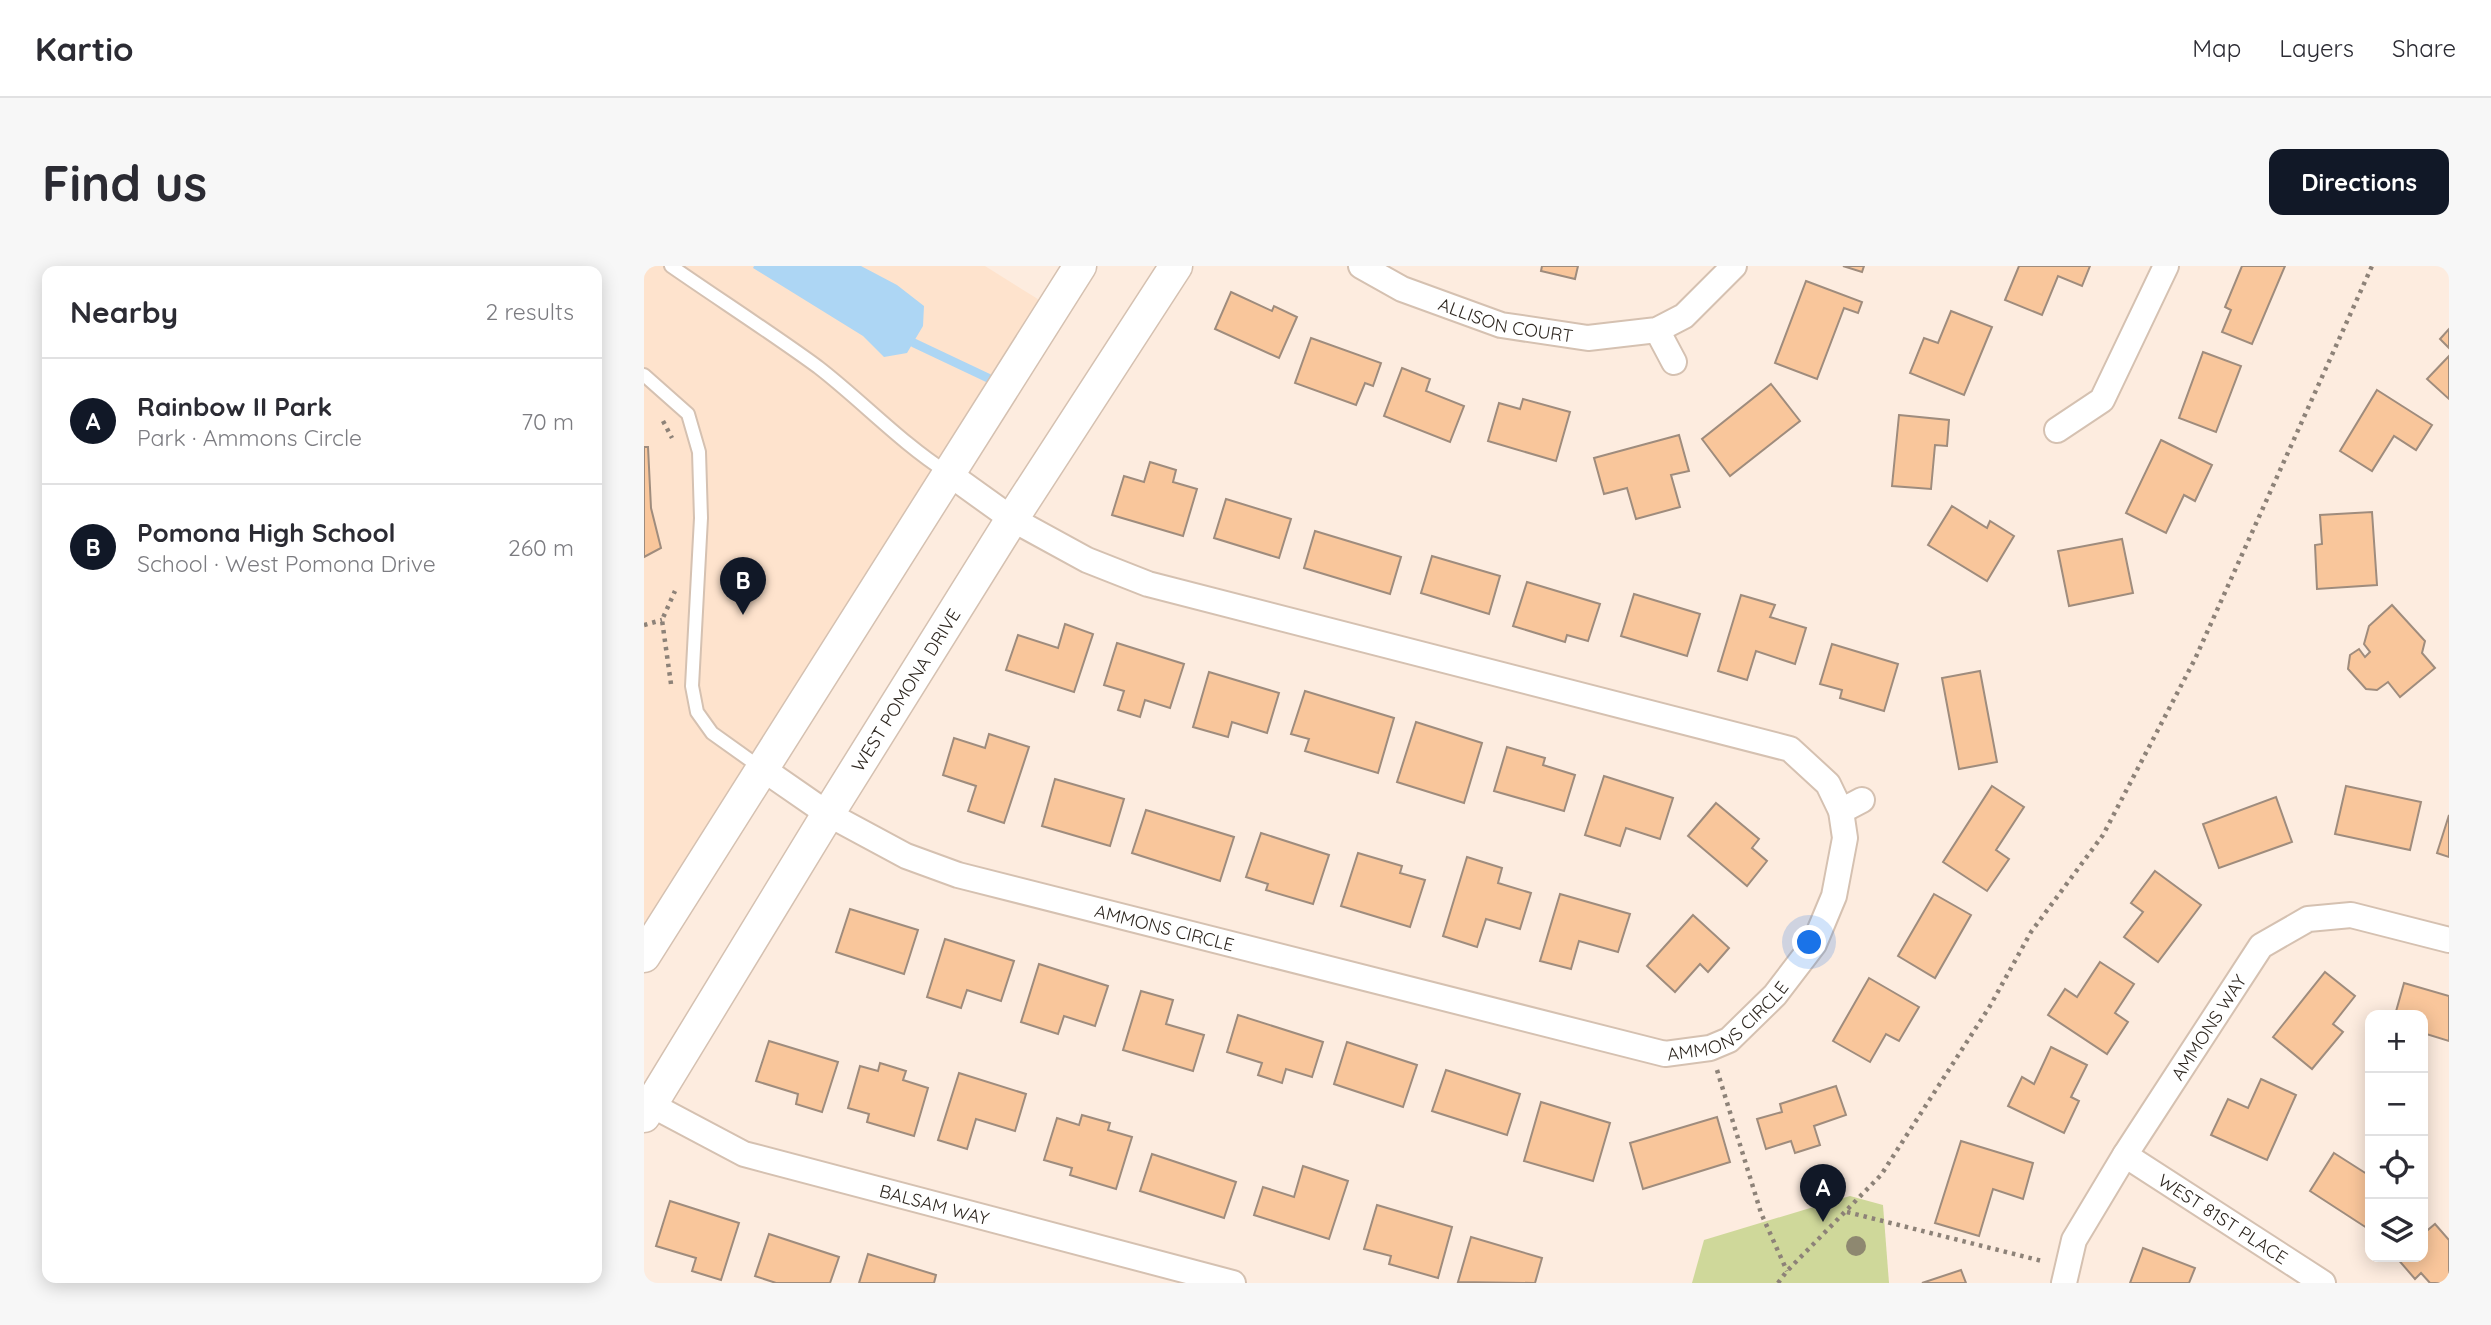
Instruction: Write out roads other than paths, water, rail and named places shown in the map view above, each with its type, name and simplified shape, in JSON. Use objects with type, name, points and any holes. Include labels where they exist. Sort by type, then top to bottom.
[{"type":"street","points":[[644,956],[1080,266]]},
{"type":"street","name":"WEST POMONA DRIVE","points":[[646,1107],[1012,519],[1176,266]]},
{"type":"street","name":"ALLISON COURT","points":[[1361,266],[1402,289],[1501,325],[1588,338],[1657,330],[1684,316],[1734,266]]},
{"type":"street","points":[[2057,430],[2102,400],[2166,266]]},
{"type":"street","points":[[1657,330],[1674,362]]},
{"type":"street","name":"AMMONS CIRCLE","points":[[763,769],[828,814],[906,856],[958,875],[1665,1054],[1710,1048],[1729,1040],[1775,995],[1814,944],[1834,896],[1851,806],[1790,749],[1148,584],[1087,560],[1012,519],[948,473]]},
{"type":"street","name":"AMMONS WAY","points":[[2066,1275],[2074,1240],[2125,1154],[2261,946],[2308,919],[2351,915],[2449,940]]},
{"type":"street","name":"BALSAM WAY","points":[[646,1107],[744,1154],[1233,1283]]},
{"type":"street","name":"WEST 81ST PLACE","points":[[2125,1154],[2323,1283]]},
{"type":"lane","points":[[671,266],[817,367],[877,415],[923,457],[948,473]]},
{"type":"lane","points":[[644,375],[688,414],[699,452],[701,518],[692,686],[697,712],[712,733],[763,769]]},
{"type":"water","points":[[861,266],[897,285],[924,306],[923,326],[907,353],[884,357],[863,336],[753,268]]},
{"type":"waterway","points":[[914,343],[988,378]]},
{"type":"place","name":"Pomona High School","points":[[743,615]]},
{"type":"place","name":"Rainbow II Park","points":[[1823,1222]]}]
